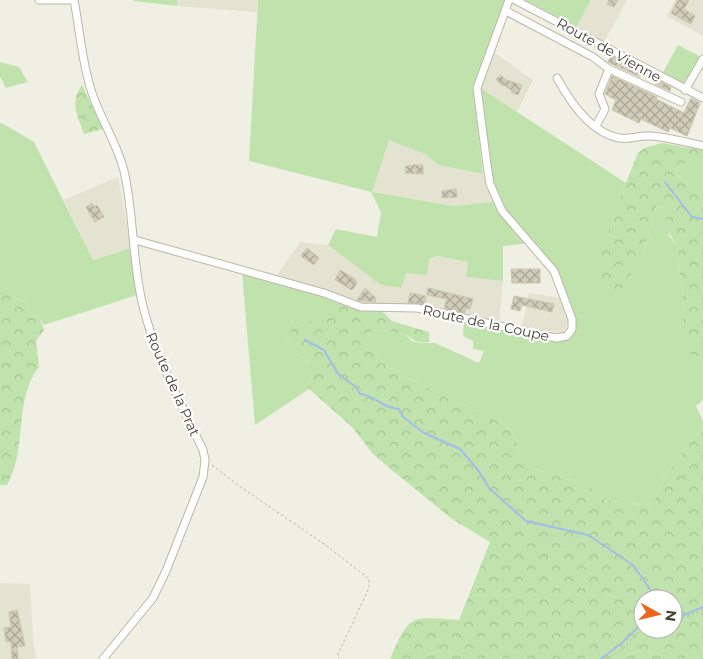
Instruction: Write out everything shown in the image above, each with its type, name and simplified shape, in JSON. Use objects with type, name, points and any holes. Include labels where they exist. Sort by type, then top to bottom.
[{"type":"street","points":[[39,0],[74,0]]},
{"type":"street","name":"Route de la Prat","points":[[74,0],[88,84],[117,148],[127,189],[135,240],[138,282],[152,340],[203,450],[205,460]]},
{"type":"street","name":"Route de la Coupe","points":[[135,240],[324,292],[361,307],[417,308],[546,336],[567,336],[572,329],[572,319],[554,271],[502,211],[490,184],[477,88],[509,0]]},
{"type":"street","name":"Route de Vienne","points":[[515,0],[703,98]]},
{"type":"street","points":[[506,11],[593,57],[609,69],[680,102]]},
{"type":"street","points":[[685,90],[703,59]]},
{"type":"street","points":[[596,126],[605,108],[600,94],[609,69]]},
{"type":"street","points":[[557,78],[578,111],[596,126],[617,138],[649,136],[703,146]]},
{"type":"street","points":[[103,659],[153,598],[166,571],[203,477],[205,460]]},
{"type":"path","points":[[205,460],[369,579],[369,588],[338,654],[339,659]]},
{"type":"path","points":[[683,618],[703,610]]},
{"type":"path","points":[[606,659],[622,650],[633,638]]},
{"type":"shaded area","points":[[177,0],[258,0],[257,12],[177,6]]},
{"type":"shaded area","points":[[591,0],[627,0],[604,42],[576,27]]},
{"type":"shaded area","points":[[675,0],[703,0],[703,36],[667,16]]},
{"type":"shaded area","points":[[492,51],[533,80],[517,112],[479,87]]},
{"type":"shaded area","points":[[389,140],[425,154],[438,165],[483,174],[493,202],[453,206],[371,192]]},
{"type":"shaded area","points":[[118,177],[131,248],[93,260],[64,200]]},
{"type":"shaded area","points":[[300,242],[328,245],[381,285],[400,288],[406,273],[429,259],[438,256],[468,262],[466,277],[503,281],[499,324],[463,315],[371,307],[277,275]]},
{"type":"shaded area","points":[[529,293],[562,298],[569,319],[564,333],[522,328]]},
{"type":"shaded area","points":[[0,583],[30,584],[36,659],[0,659]]},
{"type":"green space","points":[[177,0],[177,6],[134,1]]},
{"type":"green space","points":[[258,0],[506,0],[473,88],[483,174],[438,165],[425,154],[389,140],[372,192],[453,206],[493,202],[504,219],[528,243],[503,246],[503,281],[466,277],[468,262],[438,256],[429,259],[427,275],[406,273],[401,288],[381,285],[328,245],[336,229],[377,237],[381,212],[371,192],[249,161]]},
{"type":"green space","points":[[525,0],[591,0],[576,27]]},
{"type":"green space","points":[[678,45],[701,57],[686,83],[683,84],[662,74]]},
{"type":"green space","points":[[0,62],[19,67],[28,82],[6,88],[0,77]]},
{"type":"green space","points":[[82,85],[103,129],[84,134],[77,116],[75,103],[78,91]]},
{"type":"green space","points":[[479,87],[626,183],[619,200],[642,256],[657,205],[667,209],[669,235],[677,247],[690,355],[703,360],[703,400],[696,406],[703,421],[703,427],[664,477],[652,506],[605,500],[593,489],[576,481],[531,468],[521,459],[515,436],[505,425],[387,367],[364,342],[373,330],[405,334],[412,341],[435,343],[479,363],[484,351],[473,349],[473,341],[463,336],[464,321],[566,340],[575,332],[575,320],[558,273],[539,247],[512,219],[497,194],[492,177]]},
{"type":"green space","points":[[0,122],[34,142],[93,260],[131,248],[137,295],[44,325],[39,318],[30,314],[25,301],[11,296],[0,278]]},
{"type":"green space","points":[[662,143],[703,150],[703,158],[679,166],[676,174],[703,199],[703,360],[690,355],[681,321],[685,315],[677,247],[665,225],[667,209],[657,205],[642,256],[618,295],[605,295],[595,275],[619,200],[638,153],[644,148]]},
{"type":"green space","points":[[703,157],[703,199],[676,174],[679,166]]},
{"type":"green space","points":[[242,273],[322,296],[338,303],[305,325],[292,318],[290,335],[285,344],[310,363],[310,378],[307,387],[309,389],[255,425]]},
{"type":"green space","points":[[0,278],[11,296],[25,301],[30,314],[39,318],[44,330],[36,341],[39,367],[31,380],[26,394],[17,456],[7,485],[0,485]]},
{"type":"green space","points":[[338,303],[358,310],[381,310],[392,321],[429,332],[429,342],[423,342],[416,341],[403,334],[373,330],[364,342],[387,367],[505,425],[515,436],[521,459],[531,468],[576,481],[593,489],[605,500],[652,506],[664,477],[703,427],[703,659],[390,659],[402,633],[414,621],[431,618],[459,620],[490,542],[452,519],[393,471],[373,454],[352,427],[307,387],[310,378],[310,363],[285,344],[290,335],[292,318],[299,319],[305,324]]},
{"type":"building","points":[[609,0],[618,0],[614,7],[607,4]]},
{"type":"building","points":[[678,0],[689,0],[684,9],[695,16],[691,24],[671,13]]},
{"type":"building","points":[[611,56],[642,72],[640,77],[608,62]]},
{"type":"building","points":[[501,75],[506,80],[522,85],[518,95],[511,92],[504,85],[502,86],[496,79]]},
{"type":"building","points":[[612,76],[657,97],[656,99],[684,113],[691,98],[700,103],[687,136],[670,128],[668,132],[641,119],[639,123],[612,110],[616,100],[605,94]]},
{"type":"building","points":[[657,80],[671,87],[670,91],[655,84]]},
{"type":"building","points":[[423,165],[423,174],[405,173],[406,166]]},
{"type":"building","points":[[456,189],[457,197],[442,198],[442,191]]},
{"type":"building","points":[[92,203],[94,207],[97,205],[104,217],[95,222],[86,207]]},
{"type":"building","points":[[307,248],[319,258],[314,265],[301,256]]},
{"type":"building","points":[[511,269],[540,269],[540,283],[512,283]]},
{"type":"building","points":[[340,270],[355,279],[357,283],[352,290],[335,280]]},
{"type":"building","points":[[365,288],[376,298],[375,302],[357,300]]},
{"type":"building","points":[[428,288],[473,299],[470,309],[466,308],[465,313],[444,309],[447,299],[427,295]]},
{"type":"building","points":[[410,293],[426,296],[425,304],[408,303]]},
{"type":"building","points":[[514,296],[554,304],[552,312],[522,305],[520,311],[511,309]]},
{"type":"building","points":[[17,610],[25,646],[17,647],[18,659],[12,659],[11,641],[6,642],[4,628],[11,627],[9,612]]},
{"type":"waterway","points":[[665,182],[692,217],[703,219]]},
{"type":"waterway","points":[[305,340],[324,350],[338,374],[356,387],[360,394],[387,406],[399,409],[403,417],[424,433],[460,449],[478,470],[489,488],[526,521],[588,535],[633,565],[650,589]]},
{"type":"waterway","points":[[683,616],[703,607]]},
{"type":"waterway","points":[[601,659],[633,632]]}]
